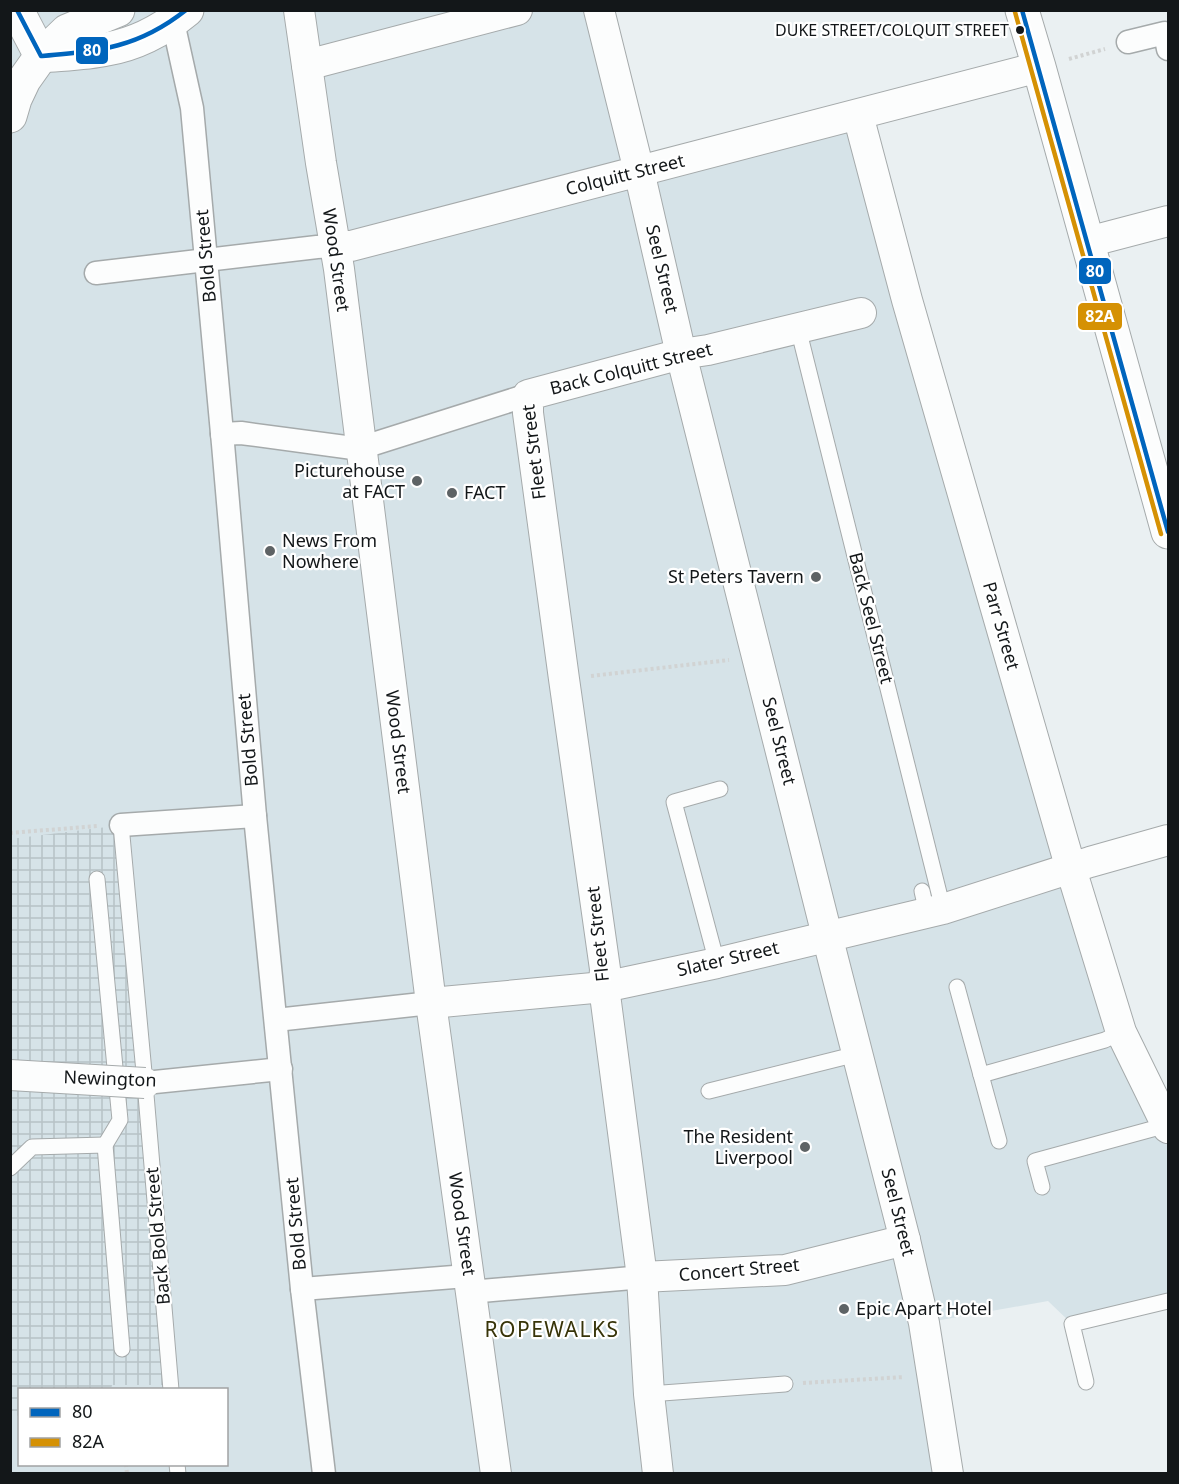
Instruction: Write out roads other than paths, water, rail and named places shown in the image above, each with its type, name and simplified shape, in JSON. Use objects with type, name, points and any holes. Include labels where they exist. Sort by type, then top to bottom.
[{"type":"street","points":[[17,10],[41,56]]},
{"type":"street","points":[[10,117],[24,80],[61,21],[118,10]]},
{"type":"street","name":"Wood Street","points":[[298,10],[336,246],[431,1003],[496,1473]]},
{"type":"street","points":[[308,65],[517,10]]},
{"type":"street","name":"Seel Street","points":[[599,10],[681,354],[905,1240],[924,1323],[948,1473]]},
{"type":"street","points":[[1022,10],[1054,63],[1088,242],[1168,532]]},
{"type":"street","points":[[41,56],[107,50],[139,40],[174,14]]},
{"type":"street","name":"Bold Street","points":[[174,14],[192,108],[255,816],[302,1289],[324,1473]]},
{"type":"street","points":[[1128,42],[1165,33],[1168,49]]},
{"type":"street","name":"Colquitt Street","points":[[96,273],[317,247],[351,246],[1054,63]]},
{"type":"street","name":"Parr Street","points":[[858,115],[907,300],[1071,869],[1122,1032],[1168,1126]]},
{"type":"street","points":[[1088,242],[1168,221]]},
{"type":"street","name":"Back Colquitt Street","points":[[222,434],[241,433],[362,446],[528,395],[681,354],[708,350],[861,314]]},
{"type":"street","name":"Fleet Street","points":[[528,395],[528,413],[564,679],[606,969],[604,987],[658,1473]]},
{"type":"street","points":[[121,825],[255,816]]},
{"type":"street","name":"Slater Street","points":[[276,1020],[604,987],[717,963],[828,935],[931,904],[1071,869],[1168,840]]},
{"type":"street","name":"Newington","points":[[10,1075],[145,1083],[281,1069]]},
{"type":"street","name":"Concert Street","points":[[481,1291],[637,1277],[785,1270],[905,1240]]},
{"type":"street","points":[[302,1289],[454,1277]]},
{"type":"lane","name":"Back Seel Street","points":[[798,328],[931,904]]},
{"type":"lane","points":[[717,963],[674,802],[720,789]]},
{"type":"lane","name":"Back Bold Street","points":[[121,825],[171,1388]]},
{"type":"lane","points":[[97,879],[120,1120],[105,1144],[122,1349]]},
{"type":"lane","points":[[957,987],[999,1141]]},
{"type":"lane","points":[[981,1075],[1105,1040],[1122,1032]]},
{"type":"lane","points":[[709,1091],[857,1054]]},
{"type":"lane","points":[[1042,1187],[1035,1161],[1168,1126]]},
{"type":"lane","points":[[10,1168],[32,1147],[105,1144]]},
{"type":"lane","points":[[1086,1382],[1072,1324],[1168,1301]]},
{"type":"lane","points":[[649,1394],[784,1384]]},
{"type":"place","name":"DUKE STREET/COLQUIT STREET","points":[[1020,30]]},
{"type":"place","name":"Picturehouse at FACT","points":[[417,481]]},
{"type":"place","name":"FACT","points":[[452,493]]},
{"type":"place","name":"News From Nowhere","points":[[270,551]]},
{"type":"place","name":"St Peters Tavern","points":[[816,577]]},
{"type":"place","name":"The Resident Liverpool","points":[[805,1147]]},
{"type":"place","name":"Epic Apart Hotel","points":[[844,1309]]},
{"type":"district","name":"ROPEWALKS","points":[[552,1330]]}]
